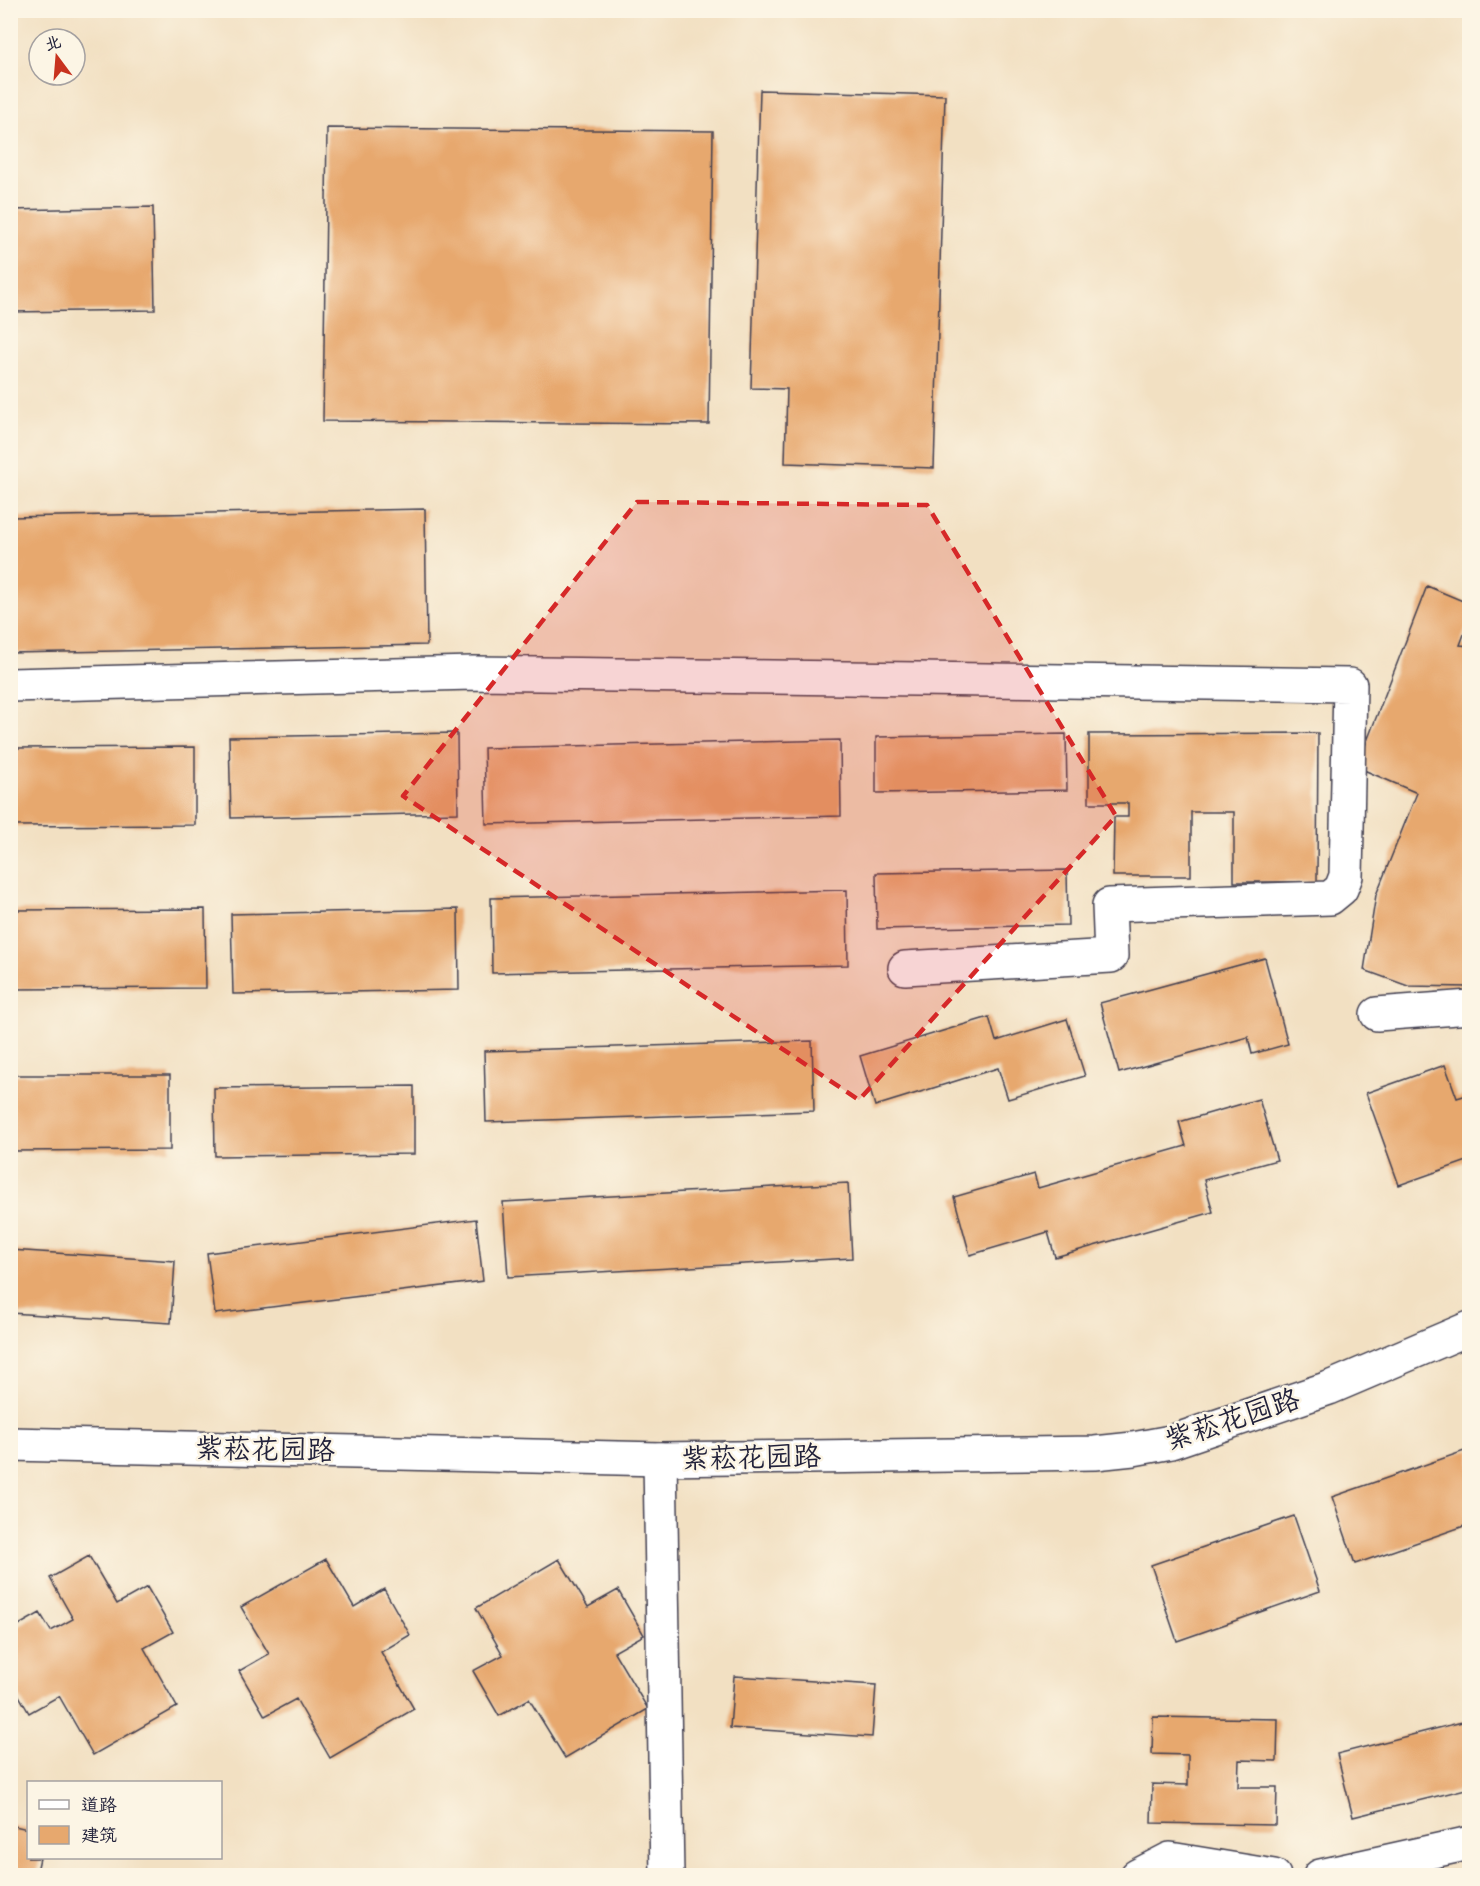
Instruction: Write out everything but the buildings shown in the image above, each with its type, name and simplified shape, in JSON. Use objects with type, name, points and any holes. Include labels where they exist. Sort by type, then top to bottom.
[{"type":"street","points":[[10,685],[472,673],[1350,685],[1346,876],[1341,889],[1330,898],[1109,905],[1111,956],[905,968]]},
{"type":"street","points":[[1377,1014],[1470,1007]]},
{"type":"street","name":"紫菘花园路","points":[[10,1444],[660,1459],[1095,1453],[1172,1442],[1329,1388],[1470,1328]]},
{"type":"street","points":[[660,1459],[667,1875]]},
{"type":"street","points":[[1320,1875],[1470,1843]]},
{"type":"street","points":[[1137,1875],[1170,1859],[1274,1875]]},
{"type":"highlighted area","points":[[637,502],[927,505],[1116,816],[859,1100],[403,796]]}]
